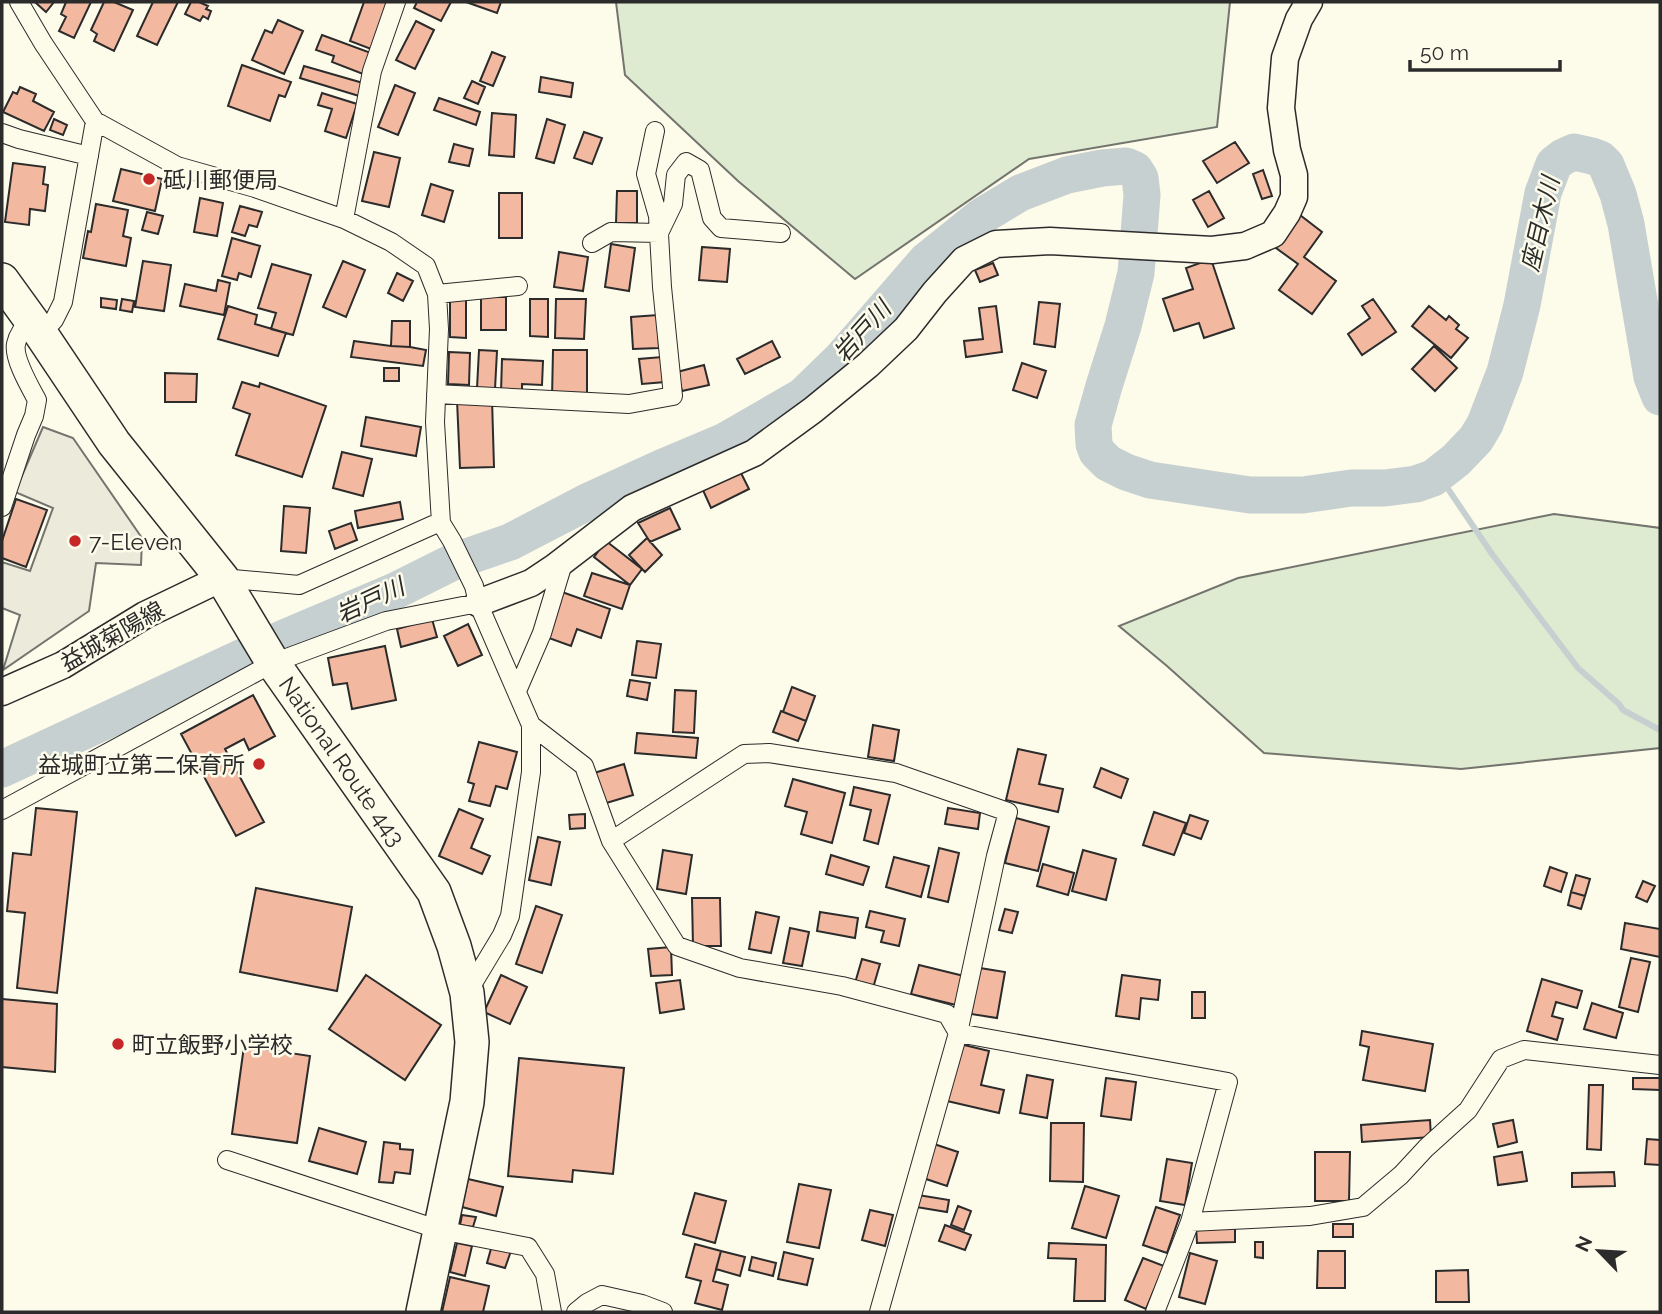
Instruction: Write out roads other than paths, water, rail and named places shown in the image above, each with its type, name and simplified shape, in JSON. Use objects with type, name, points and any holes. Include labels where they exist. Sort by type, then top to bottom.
[{"type":"highway","name":"National Route 443","points":[[2,280],[25,321],[114,443],[228,588],[273,663],[434,892],[454,946],[467,993],[471,1042],[467,1102],[422,1312]]},
{"type":"street","points":[[19,2],[95,121],[177,166],[255,188],[344,219],[391,242],[426,266],[437,294],[439,328],[435,422],[441,523],[452,541],[531,724],[531,772],[510,916],[502,935],[467,993]]},
{"type":"street","points":[[344,219],[372,71],[396,2]]},
{"type":"street","points":[[2,810],[273,663],[386,621],[476,595],[531,583],[632,508],[754,453],[813,410],[868,365],[906,329],[964,260],[996,244],[1050,241],[1212,250],[1245,246],[1273,234],[1294,197],[1294,176],[1281,107],[1285,58],[1299,19],[1309,2]]},
{"type":"street","points":[[2,507],[34,416],[37,400],[23,374],[15,346],[25,321],[54,320],[64,302],[95,121]]},
{"type":"street","points":[[436,394],[629,404],[673,396],[658,216],[646,174],[655,131]]},
{"type":"street","points":[[2,133],[89,156]]},
{"type":"street","points":[[659,233],[673,204],[676,175],[686,162],[700,170],[712,218],[720,228],[781,233]]},
{"type":"street","points":[[592,243],[611,232],[659,233]]},
{"type":"street","points":[[437,294],[518,286]]},
{"type":"street","points":[[228,588],[299,586],[441,523]]},
{"type":"street","points":[[517,691],[542,633],[564,560]]},
{"type":"street","name":"益城菊陽線","points":[[2,692],[63,665],[145,615],[228,588]]},
{"type":"street","points":[[531,724],[584,766],[611,841],[677,946],[740,968],[842,986],[947,1014],[958,1033],[1228,1082],[1190,1222],[1155,1312]]},
{"type":"street","points":[[611,841],[744,754],[769,753],[896,772],[1008,812],[958,1033],[879,1312]]},
{"type":"street","points":[[1190,1222],[1310,1216],[1363,1208],[1468,1110],[1502,1059],[1524,1050],[1660,1065]]},
{"type":"street","points":[[227,1160],[440,1230],[528,1247],[545,1274],[552,1312]]},
{"type":"street","points":[[576,1312],[602,1295],[663,1312]]},
{"type":"waterway","name":"岩戸川","points":[[2,769],[284,638],[395,591],[455,561],[510,542],[591,500],[725,441],[803,396],[841,359],[926,261],[982,216],[1020,193],[1067,175],[1126,166],[1135,170],[1140,178],[1142,195],[1136,273],[1093,425],[1097,452],[1108,463],[1126,472],[1150,480],[1250,495],[1303,495],[1351,488],[1385,488],[1416,484],[1433,478],[1456,460],[1476,439],[1485,424],[1505,372],[1522,305],[1543,193],[1554,164],[1574,152],[1600,159],[1606,165],[1618,194],[1626,224],[1652,377],[1660,397]]},
{"type":"waterway","points":[[1438,474],[1492,554],[1578,668],[1623,710],[1660,730]]},
{"type":"place","name":"砥川郵便局","points":[[149,179]]},
{"type":"place","name":"7-Eleven","points":[[75,541]]},
{"type":"place","name":"益城町立第二保育所","points":[[259,764]]},
{"type":"place","name":"町立飯野小学校","points":[[118,1044]]},
{"type":"water label","name":"座目木川","points":[[1540,224]]}]
